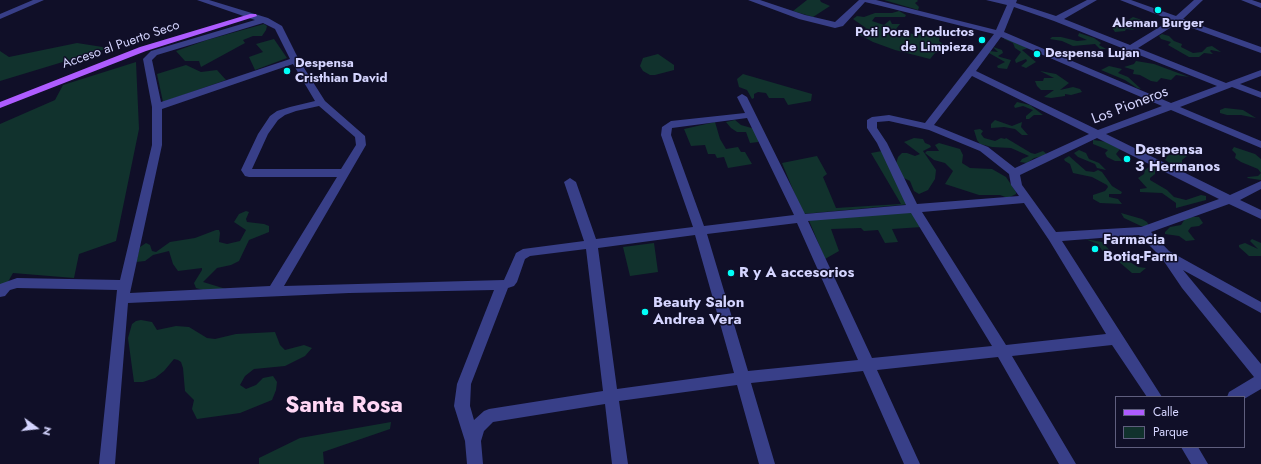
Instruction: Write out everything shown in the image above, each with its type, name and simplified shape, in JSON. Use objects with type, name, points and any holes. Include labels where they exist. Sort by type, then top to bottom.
[{"type":"main road","name":"Acceso al Puerto Seco","points":[[0,98],[111,54],[248,15]]},
{"type":"main road","name":"Acceso al Puerto Seco","points":[[0,104],[143,49],[248,15]]},
{"type":"street","points":[[0,17],[40,0]]},
{"type":"street","points":[[201,0],[265,20],[279,28],[295,60],[321,103],[360,136],[361,145],[274,291]]},
{"type":"street","points":[[752,0],[808,19],[835,25],[840,24],[864,0],[999,33],[1169,107],[1261,145]]},
{"type":"street","points":[[990,0],[1012,2],[1130,49],[1228,85],[1261,95]]},
{"type":"street","points":[[1057,20],[1093,0]]},
{"type":"street","points":[[1124,0],[1261,50]]},
{"type":"street","points":[[1130,49],[1177,20],[1199,0]]},
{"type":"street","points":[[1245,0],[1261,6]]},
{"type":"street","points":[[930,127],[930,121],[971,72],[999,33],[1012,2]]},
{"type":"street","points":[[107,464],[123,292],[157,145],[157,106],[148,59],[149,56],[265,20]]},
{"type":"street","points":[[157,106],[295,60]]},
{"type":"street","points":[[971,72],[1261,215]]},
{"type":"street","name":"Los Pioneros","points":[[1014,173],[1098,134],[1261,73]]},
{"type":"street","points":[[742,97],[801,218],[912,464]]},
{"type":"street","points":[[321,103],[293,109],[281,113],[274,118],[263,134],[246,170],[249,173],[344,173]]},
{"type":"street","points":[[751,115],[671,124],[667,127],[666,135],[700,230],[767,464]]},
{"type":"street","points":[[1068,464],[1002,351],[913,208],[882,143],[872,128],[872,120],[888,118],[930,127],[984,149],[1014,173],[1017,185],[1053,237],[1116,339],[1154,396]]},
{"type":"street","points":[[570,182],[591,243],[620,464]]},
{"type":"street","points":[[1053,237],[1142,231],[1229,200],[1261,185]]},
{"type":"street","points":[[0,292],[6,286],[17,283],[123,292],[274,291],[503,285],[509,283],[512,279],[520,256],[527,252],[801,218],[1026,199]]},
{"type":"street","points":[[1142,231],[1165,254],[1187,285],[1261,375]]},
{"type":"street","points":[[1165,254],[1261,308]]},
{"type":"street","points":[[475,464],[473,441],[462,406],[464,384],[503,285]]},
{"type":"street","points":[[473,441],[477,427],[489,416],[612,396],[742,378],[1116,339]]},
{"type":"street","points":[[1236,396],[1261,381]]},
{"type":"street","points":[[1190,448],[1200,464]]},
{"type":"green space","points":[[807,0],[820,0],[821,2],[830,6],[813,17],[793,11]]},
{"type":"green space","points":[[884,0],[917,0],[918,1],[915,3],[919,7],[918,10]]},
{"type":"green space","points":[[899,11],[906,15],[905,17],[875,17],[872,21],[884,25],[890,20],[892,24],[900,24],[896,29],[916,35],[921,34],[917,31],[929,30],[940,35],[939,41],[946,49],[935,53],[930,59],[895,50],[873,42],[860,35],[859,34],[866,28],[853,19],[857,16],[864,17],[875,13],[892,13]]},
{"type":"green space","points":[[1133,17],[1148,20],[1159,25],[1156,29],[1146,23],[1130,23],[1128,20]]},
{"type":"green space","points":[[1116,21],[1127,23],[1127,27],[1135,30],[1126,29],[1125,31],[1115,32],[1111,26]]},
{"type":"green space","points":[[264,24],[267,26],[262,36],[253,36],[243,40],[245,43],[201,67],[199,61],[185,61],[176,51],[207,40]]},
{"type":"green space","points":[[1079,33],[1094,38],[1101,43],[1099,45],[1106,49],[1100,49],[1095,44],[1073,46],[1062,41],[1050,39],[1052,37],[1061,37],[1077,41],[1087,40],[1078,36]]},
{"type":"green space","points":[[1162,34],[1169,36],[1174,41],[1182,44],[1181,47],[1193,53],[1202,52],[1207,47],[1212,46],[1221,52],[1211,50],[1210,51],[1213,54],[1204,53],[1199,57],[1189,57],[1168,45],[1171,42],[1161,39],[1159,36]]},
{"type":"green space","points":[[1004,37],[1028,48],[1022,50],[1036,62],[1026,68],[1021,66],[1027,61],[1026,59],[1016,63],[1015,60],[1021,52],[1015,48],[1013,43],[1004,39]]},
{"type":"green space","points":[[274,39],[287,58],[255,70],[249,57],[263,52],[256,44]]},
{"type":"green space","points":[[77,43],[109,48],[0,81],[0,51],[9,57]]},
{"type":"green space","points":[[993,47],[1002,50],[1003,53],[998,56],[1011,60],[1007,69],[998,68],[997,66],[1005,62],[989,53],[989,51],[998,52]]},
{"type":"green space","points":[[658,54],[674,65],[674,70],[655,75],[650,75],[643,71],[640,66],[643,58]]},
{"type":"green space","points":[[1136,61],[1154,64],[1189,77],[1176,75],[1171,80],[1161,78],[1157,82],[1151,81],[1140,75],[1133,74],[1134,70],[1124,67],[1134,64]]},
{"type":"green space","points":[[136,62],[139,129],[116,241],[79,254],[74,278],[13,273],[0,296],[0,124],[55,100],[63,85]]},
{"type":"green space","points":[[186,65],[201,72],[217,70],[226,80],[163,102],[157,74]]},
{"type":"green space","points":[[1109,66],[1122,69],[1118,73],[1128,77],[1141,89],[1125,80],[1101,70]]},
{"type":"green space","points":[[1040,71],[1056,74],[1069,83],[1060,90],[1073,87],[1080,89],[1082,92],[1071,95],[1065,94],[1065,96],[1051,98],[1044,97],[1054,90],[1041,90],[1035,81],[1043,81],[1044,78],[1054,78]]},
{"type":"green space","points":[[743,74],[812,94],[811,101],[788,105],[784,98],[769,98],[766,93],[758,92],[754,94],[754,98],[752,99],[747,90],[739,87],[737,79]]},
{"type":"green space","points":[[1017,102],[1030,105],[1043,115],[1034,115],[1029,119],[1026,119],[1026,116],[1033,110],[1023,106],[1015,108],[1014,106]]},
{"type":"green space","points":[[1225,108],[1243,110],[1256,118],[1220,113],[1220,110]]},
{"type":"green space","points":[[735,120],[741,125],[755,129],[760,138],[758,142],[750,143],[746,132],[737,132],[726,122]]},
{"type":"green space","points":[[995,120],[1012,126],[1022,122],[1021,127],[1028,135],[1022,135],[1015,129],[1004,127],[991,128],[991,124]]},
{"type":"green space","points":[[715,122],[720,139],[726,149],[738,147],[741,152],[745,152],[752,164],[728,168],[724,157],[717,158],[715,154],[708,154],[705,145],[691,146],[684,129]]},
{"type":"green space","points":[[980,129],[983,131],[981,134],[984,138],[995,141],[1001,138],[1006,138],[1031,153],[1035,154],[1043,151],[1048,155],[1034,158],[1027,163],[1020,162],[1022,159],[1029,156],[1011,148],[992,147],[980,144],[974,130]]},
{"type":"green space","points":[[914,138],[923,139],[925,143],[930,145],[931,147],[923,151],[936,170],[935,179],[928,190],[919,194],[914,191],[910,181],[902,177],[896,164],[898,157],[902,153],[915,156],[920,154],[904,142]]},
{"type":"green space","points":[[1093,140],[1107,142],[1120,149],[1116,154],[1122,161],[1115,161],[1107,157],[1105,153],[1108,150],[1093,144]]},
{"type":"green space","points":[[939,143],[960,149],[963,155],[962,163],[970,168],[992,169],[1006,177],[1016,194],[1008,198],[1000,195],[979,195],[945,184],[953,171],[945,163],[934,160],[925,153],[927,151],[939,151],[935,145]]},
{"type":"green space","points":[[1234,147],[1255,154],[1261,159],[1261,173],[1258,169],[1235,158],[1236,154],[1232,150]]},
{"type":"green space","points":[[1079,150],[1086,153],[1089,159],[1099,163],[1106,170],[1097,168],[1095,164],[1078,157],[1074,153]]},
{"type":"green space","points":[[882,151],[911,204],[803,214],[782,163],[817,156],[827,174],[823,177],[836,208],[901,204],[871,153]]},
{"type":"green space","points":[[1180,154],[1187,156],[1182,160],[1182,164],[1171,164],[1165,160],[1168,155]]},
{"type":"green space","points":[[1069,156],[1086,171],[1094,172],[1098,170],[1102,172],[1112,186],[1122,192],[1121,194],[1109,194],[1109,197],[1118,199],[1122,204],[1100,203],[1093,199],[1093,195],[1105,191],[1108,187],[1107,185],[1092,177],[1073,173],[1070,164],[1064,159]]},
{"type":"green space","points":[[1151,165],[1155,166],[1155,174],[1150,178],[1150,180],[1167,190],[1174,197],[1186,200],[1201,195],[1206,196],[1206,200],[1176,208],[1176,203],[1162,193],[1140,192],[1140,189],[1147,188],[1138,178],[1144,174],[1145,170]]},
{"type":"green space","points":[[1261,173],[1261,180],[1247,178],[1258,176]]},
{"type":"green space","points":[[911,208],[922,227],[892,229],[898,242],[885,243],[878,230],[864,231],[861,228],[831,229],[839,251],[825,259],[808,218]]},
{"type":"green space","points":[[246,211],[249,212],[246,219],[247,222],[269,226],[269,232],[249,240],[239,261],[231,265],[217,268],[203,282],[226,289],[203,290],[196,288],[194,283],[202,268],[178,271],[173,264],[169,251],[153,255],[145,261],[136,262],[140,247],[146,243],[150,245],[152,251],[156,252],[170,242],[195,238],[216,230],[219,230],[220,233],[219,242],[227,244],[240,241],[246,230],[234,222],[239,214]]},
{"type":"green space","points":[[1121,213],[1142,219],[1147,222],[1149,226],[1141,226],[1124,218]]},
{"type":"green space","points":[[1190,217],[1199,217],[1203,223],[1199,226],[1191,227],[1188,231],[1195,240],[1186,241],[1179,236],[1165,234],[1170,227],[1181,225],[1185,219]]},
{"type":"green space","points":[[1085,239],[1102,242],[1116,257],[1125,259],[1138,267],[1146,268],[1140,273],[1132,273],[1118,261],[1105,255],[1098,244]]},
{"type":"green space","points":[[1252,239],[1261,243],[1261,256],[1249,256],[1239,247],[1239,245],[1245,243],[1258,249],[1250,241]]},
{"type":"green space","points":[[654,243],[658,272],[630,276],[623,247]]},
{"type":"green space","points":[[141,320],[152,322],[157,330],[176,326],[189,327],[207,338],[215,339],[236,334],[275,332],[280,345],[285,350],[304,345],[312,348],[305,356],[285,366],[254,369],[245,376],[240,385],[246,389],[256,385],[263,378],[273,376],[277,382],[272,400],[240,413],[197,419],[192,409],[194,400],[185,391],[183,368],[181,362],[178,360],[174,359],[164,371],[155,378],[143,382],[134,382],[128,338],[132,324]]},
{"type":"green space","points":[[391,422],[390,429],[323,452],[324,464],[259,464],[259,458],[300,438]]},
{"type":"place","name":"Aleman Burger","points":[[1158,10]]},
{"type":"place","name":"Poti Pora Productos de Limpieza","points":[[982,40]]},
{"type":"place","name":"Despensa Lujan","points":[[1037,54]]},
{"type":"place","name":"Despensa Cristhian David","points":[[287,71]]},
{"type":"place","name":"Despensa 3 Hermanos","points":[[1127,159]]},
{"type":"place","name":"Farmacia Botiq-Farm","points":[[1095,249]]},
{"type":"place","name":"R y A accesorios","points":[[731,273]]},
{"type":"place","name":"Beauty Salon Andrea Vera","points":[[645,312]]},
{"type":"district","name":"Santa Rosa","points":[[344,406]]}]
